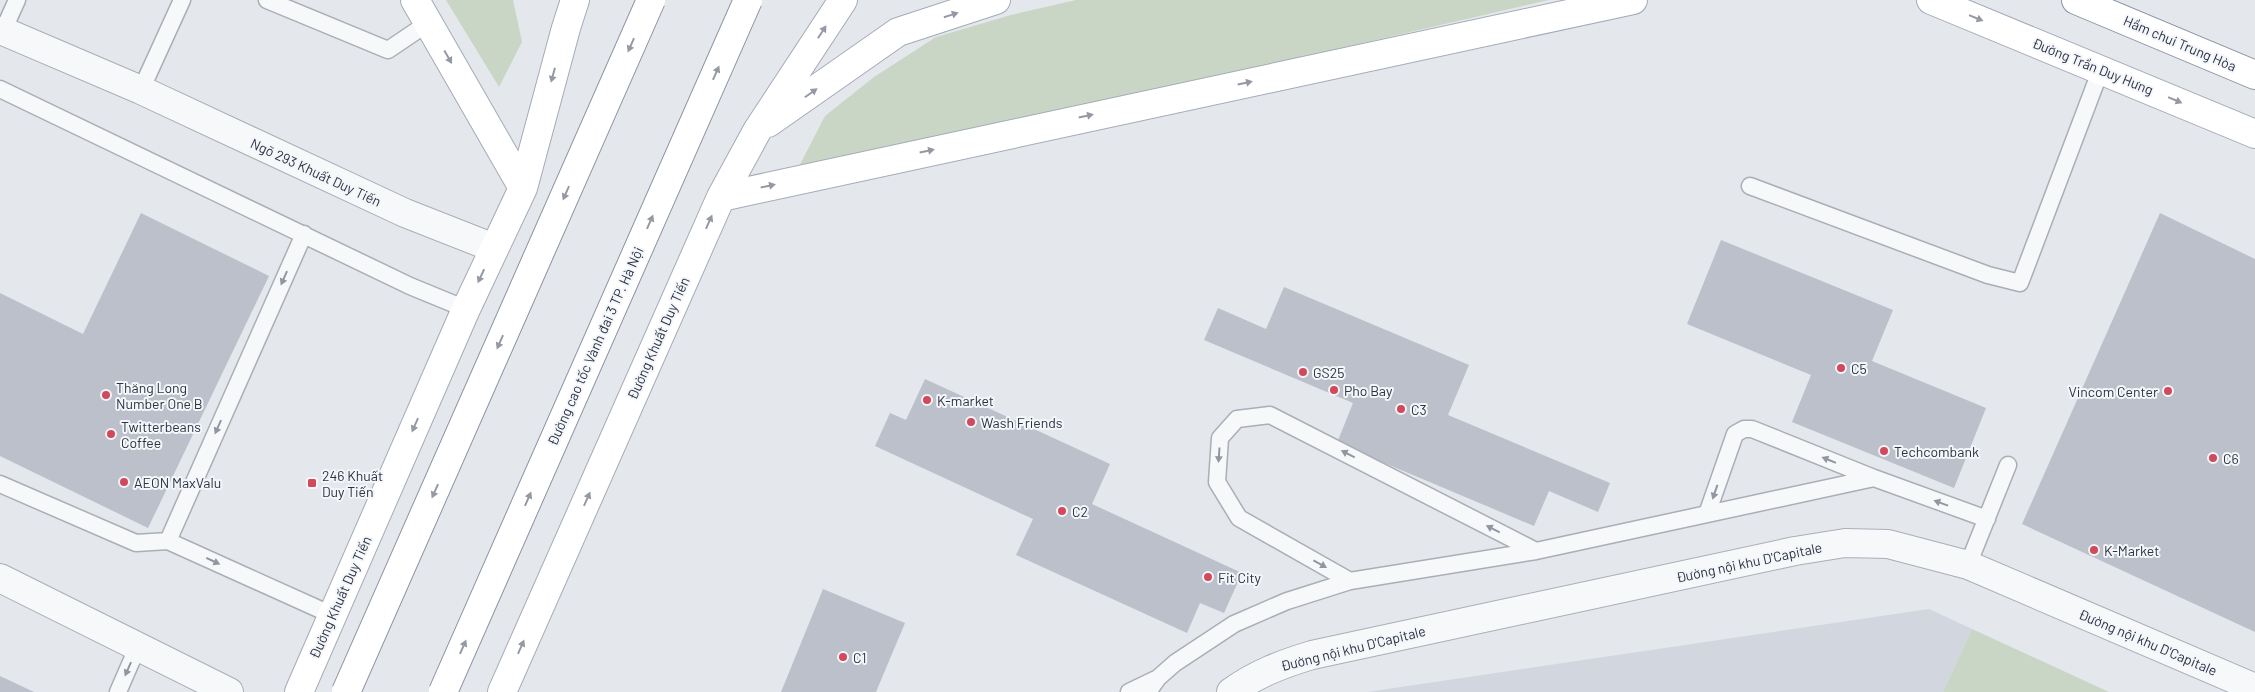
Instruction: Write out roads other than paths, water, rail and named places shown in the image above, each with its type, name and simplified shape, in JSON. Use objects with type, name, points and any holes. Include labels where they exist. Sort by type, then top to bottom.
[{"type":"main road","points":[[560,0],[566,28]]},
{"type":"main road","name":"Đường Khuất Duy Tiến","points":[[298,692],[466,309],[523,188],[575,0]]},
{"type":"main road","points":[[346,692],[651,0]]},
{"type":"main road","name":"Đường cao tốc Vành đai 3 TP. Hà Nội","points":[[443,692],[748,0]]},
{"type":"main road","name":"Đường Khuất Duy Tiến","points":[[502,692],[721,197],[757,131],[844,0]]},
{"type":"main road","points":[[757,131],[898,32],[996,0]]},
{"type":"main road","points":[[721,197],[1083,117],[1633,0]]},
{"type":"main road","name":"Đường Trần Duy Hưng","points":[[1931,0],[2255,134]]},
{"type":"main road","name":"Hầm chui Trung Hòa","points":[[2076,0],[2255,75]]},
{"type":"main road","points":[[422,11],[523,188]]},
{"type":"street","name":"Ngõ 293 Khuất Duy Tiến","points":[[4,31],[141,90],[405,213],[494,248]]},
{"type":"street","name":"Đường nội khu D'Capitale","points":[[1231,692],[1247,681],[1277,666],[1312,655],[1795,551],[1845,543],[1888,544],[1968,565],[2255,688]]},
{"type":"street","points":[[0,578],[229,692]]},
{"type":"lane","points":[[4,31],[17,0]]},
{"type":"lane","points":[[141,90],[182,0]]},
{"type":"lane","points":[[267,0],[388,50],[422,11]]},
{"type":"lane","points":[[1750,186],[1988,276],[2020,283],[2101,69]]},
{"type":"lane","points":[[0,89],[410,286],[466,309]]},
{"type":"lane","points":[[168,541],[304,234]]},
{"type":"lane","points":[[1350,581],[1239,518],[1217,482],[1220,438],[1237,419],[1270,415],[1536,551]]},
{"type":"lane","points":[[1708,514],[1735,434],[1744,428],[1752,429],[1874,478],[1987,519]]},
{"type":"lane","points":[[1968,565],[2008,465]]},
{"type":"lane","points":[[1148,692],[1158,678],[1175,663],[1234,624],[1287,601],[1350,581],[1536,551],[1874,478]]},
{"type":"lane","points":[[0,484],[136,542],[168,541],[332,615]]},
{"type":"lane","points":[[118,692],[138,646]]},
{"type":"lane","points":[[1129,692],[1158,678]]},
{"type":"place","name":"C5","points":[[1841,368]]},
{"type":"place","name":"GS25","points":[[1303,372]]},
{"type":"place","name":"Pho Bay","points":[[1334,390]]},
{"type":"place","name":"Vincom Center","points":[[2168,391]]},
{"type":"place","name":"Thăng Long Number One B","points":[[106,395]]},
{"type":"place","name":"K-market","points":[[927,400]]},
{"type":"place","name":"C3","points":[[1401,409]]},
{"type":"place","name":"Wash Friends","points":[[971,422]]},
{"type":"place","name":"Twitterbeans Coffee","points":[[111,434]]},
{"type":"place","name":"Techcombank","points":[[1884,451]]},
{"type":"place","name":"C6","points":[[2213,458]]},
{"type":"place","name":"AEON MaxValu","points":[[124,482]]},
{"type":"place","name":"246 Khuất Duy Tiến","points":[[312,483]]},
{"type":"place","name":"C2","points":[[1062,511]]},
{"type":"place","name":"K-Market","points":[[2094,550]]},
{"type":"place","name":"Fit City","points":[[1208,577]]},
{"type":"place","name":"C1","points":[[843,657]]}]
